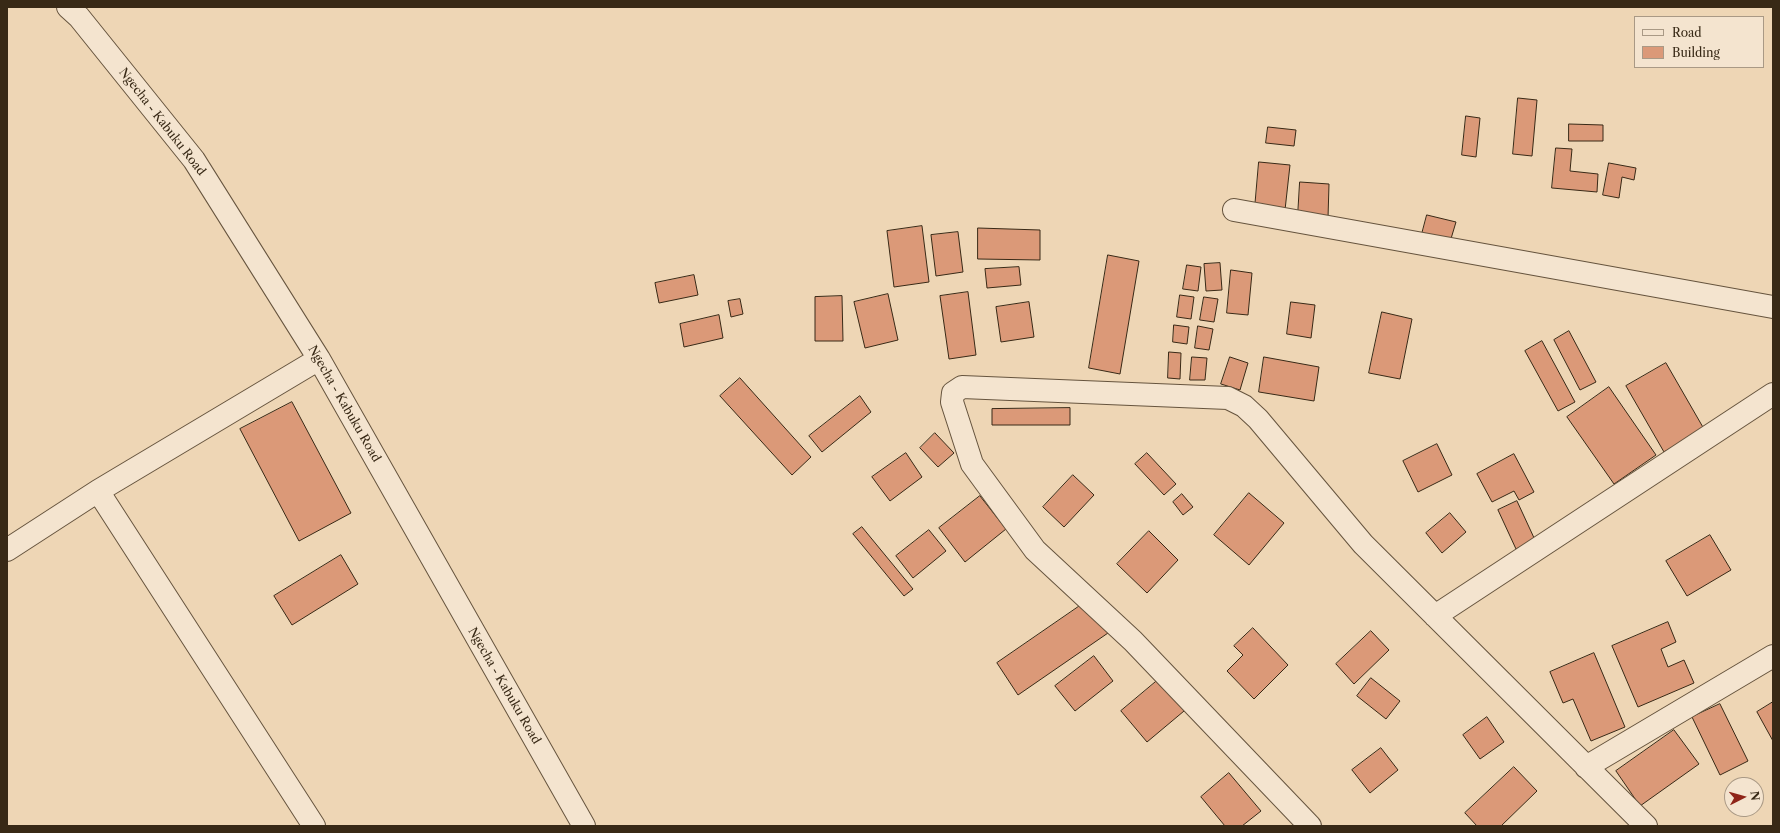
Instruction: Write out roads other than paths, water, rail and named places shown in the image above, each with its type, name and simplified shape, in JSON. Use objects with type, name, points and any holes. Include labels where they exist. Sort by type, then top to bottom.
[{"type":"street","name":"Ngecha - Kabuku Road","points":[[68,7],[79,17],[194,160],[319,360],[584,826]]},
{"type":"street","points":[[1234,210],[1773,307]]},
{"type":"street","points":[[7,550],[98,491],[319,360]]},
{"type":"street","points":[[1310,826],[1133,641],[1036,550],[972,464],[952,402],[953,393],[962,387],[1228,398],[1244,406],[1258,420],[1363,544],[1646,826]]},
{"type":"street","points":[[1435,616],[1773,394]]},
{"type":"street","points":[[98,491],[314,826]]},
{"type":"street","points":[[1586,767],[1773,656]]}]
